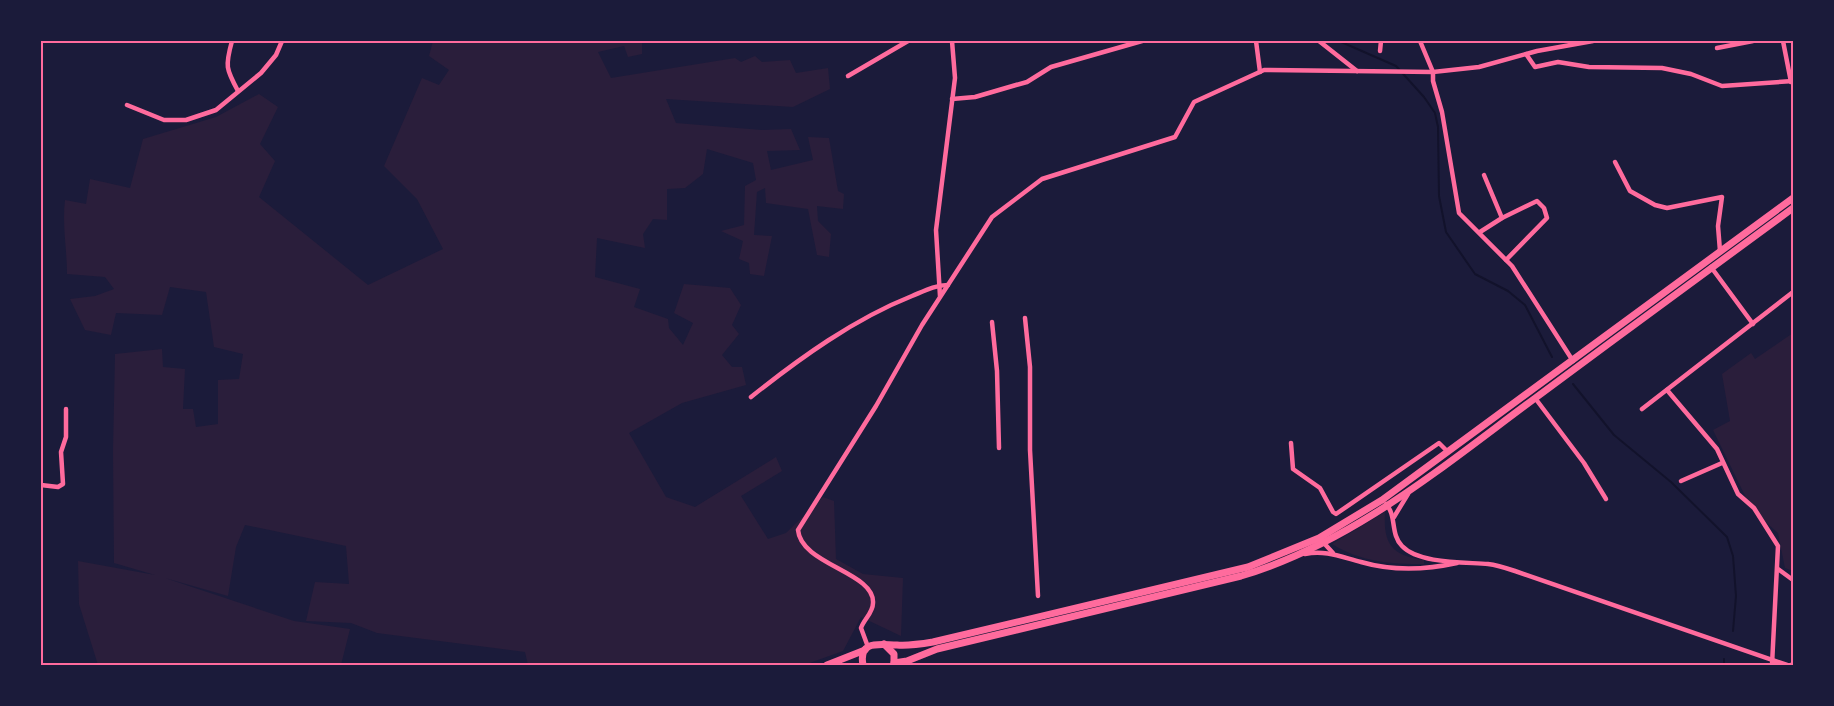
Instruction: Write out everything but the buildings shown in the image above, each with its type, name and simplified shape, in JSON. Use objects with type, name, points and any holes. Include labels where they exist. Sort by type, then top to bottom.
[{"type":"highway","points":[[884,644],[892,650],[894,664],[904,662],[936,649],[1241,576],[1325,544],[1385,503],[1448,451],[1571,359],[1793,198]]},
{"type":"highway","points":[[827,665],[878,643],[905,645],[933,642],[1223,574],[1272,558],[1319,538],[1368,509],[1410,491],[1793,208]]},
{"type":"highway","points":[[863,665],[862,658],[867,648]]},
{"type":"street","points":[[232,41],[226,62],[226,70],[238,91]]},
{"type":"street","points":[[127,105],[164,120],[186,120],[216,110],[261,73],[276,55],[282,41]]},
{"type":"street","points":[[848,76],[908,41]]},
{"type":"street","points":[[940,296],[936,230],[955,78],[952,41]]},
{"type":"street","points":[[952,99],[975,97],[1016,86],[1028,82],[1051,67],[1142,41]]},
{"type":"street","points":[[1256,41],[1260,72]]},
{"type":"street","points":[[1319,41],[1357,72]]},
{"type":"street","points":[[1380,52],[1381,41]]},
{"type":"street","points":[[1420,41],[1433,72],[1459,213],[1506,260],[1577,367]]},
{"type":"street","points":[[867,648],[861,628],[873,607],[871,594],[845,572],[806,549],[800,540],[798,530],[876,406],[940,296],[992,217],[1042,179],[1175,137],[1194,102],[1264,70],[1433,72],[1479,67],[1569,43],[1593,41]]},
{"type":"street","points":[[1717,48],[1753,41]]},
{"type":"street","points":[[1526,54],[1535,67],[1558,62],[1588,67],[1662,68],[1691,74],[1722,86],[1792,81],[1783,41]]},
{"type":"street","points":[[1615,162],[1630,190],[1655,205],[1667,208],[1722,197],[1718,226],[1720,252]]},
{"type":"street","points":[[1484,175],[1502,218]]},
{"type":"street","points":[[1480,232],[1502,218],[1537,201],[1544,208],[1547,218],[1506,260]]},
{"type":"street","points":[[1707,262],[1753,324]]},
{"type":"street","points":[[751,397],[784,371],[894,302],[939,285],[948,285]]},
{"type":"street","points":[[1642,409],[1793,292]]},
{"type":"street","points":[[1025,318],[1030,367],[1030,450],[1038,596]]},
{"type":"street","points":[[992,322],[997,371],[999,448]]},
{"type":"street","points":[[1667,390],[1717,449],[1738,494],[1754,508],[1778,546],[1772,662]]},
{"type":"street","points":[[1535,398],[1584,463],[1606,499]]},
{"type":"street","points":[[41,485],[58,487],[63,484],[61,452],[66,437],[66,409]]},
{"type":"street","points":[[1291,443],[1293,469],[1320,488],[1333,512],[1340,513],[1439,443],[1448,451]]},
{"type":"street","points":[[1681,481],[1722,463]]},
{"type":"street","points":[[1393,520],[1399,506],[1410,491]]},
{"type":"street","points":[[1361,499],[1368,509]]},
{"type":"street","points":[[1385,503],[1393,520],[1395,535],[1408,551],[1458,563]]},
{"type":"street","points":[[1319,538],[1333,553]]},
{"type":"street","points":[[1300,555],[1317,552],[1333,553],[1360,562],[1402,568],[1428,568],[1458,563],[1490,564],[1515,571],[1772,662],[1787,665]]},
{"type":"street","points":[[1778,569],[1793,580]]},
{"type":"shaded area","points":[[433,41],[465,43],[485,41],[642,41],[642,54],[628,57],[624,46],[598,52],[611,78],[735,58],[741,62],[755,56],[762,62],[790,60],[796,73],[828,68],[830,89],[793,107],[666,99],[676,123],[762,130],[791,129],[800,150],[767,151],[771,170],[813,160],[808,137],[829,138],[838,191],[844,194],[843,209],[817,206],[818,221],[831,234],[829,257],[817,255],[808,209],[766,203],[765,188],[757,192],[754,235],[772,236],[764,276],[750,274],[749,263],[739,259],[743,241],[721,231],[744,225],[745,186],[756,180],[753,163],[707,149],[703,174],[685,188],[667,189],[667,220],[653,219],[643,234],[645,248],[597,238],[595,277],[640,289],[634,307],[668,319],[669,328],[683,345],[693,323],[674,313],[684,284],[730,288],[741,305],[732,325],[739,334],[722,355],[732,367],[742,367],[746,385],[682,403],[629,433],[666,497],[695,507],[776,457],[782,471],[741,496],[768,539],[786,533],[823,497],[834,501],[836,559],[863,574],[903,578],[901,636],[861,617],[843,651],[804,665],[528,665],[525,652],[377,633],[351,623],[306,621],[315,582],[349,584],[346,546],[245,525],[236,547],[228,596],[165,578],[294,621],[350,629],[341,665],[98,665],[79,604],[78,561],[155,575],[114,563],[113,451],[115,354],[162,349],[163,367],[185,369],[183,409],[193,409],[196,427],[218,424],[218,380],[239,379],[243,354],[214,347],[206,292],[170,287],[162,315],[116,313],[111,335],[85,330],[70,299],[95,296],[114,289],[105,277],[67,274],[64,219],[65,200],[86,204],[90,179],[130,188],[143,139],[216,117],[259,94],[278,107],[260,144],[275,161],[259,197],[368,285],[443,249],[417,199],[384,166],[422,78],[439,85],[449,70],[429,56]]},
{"type":"shaded area","points":[[1793,333],[1793,571],[1785,568],[1778,533],[1752,510],[1713,430],[1730,421],[1722,374],[1751,353],[1755,359]]},
{"type":"shaded area","points":[[1385,512],[1386,532],[1392,546],[1404,555],[1424,560],[1424,564],[1376,561],[1354,555],[1332,544]]},
{"type":"waterway","points":[[1339,41],[1396,66],[1424,97],[1435,113],[1438,127],[1439,196],[1446,232],[1475,274],[1508,291],[1525,305],[1552,357]]},
{"type":"waterway","points":[[1573,384],[1614,435],[1671,482],[1727,537],[1733,556],[1736,596],[1733,631]]},
{"type":"waterway","points":[[1724,659],[1724,665]]}]
